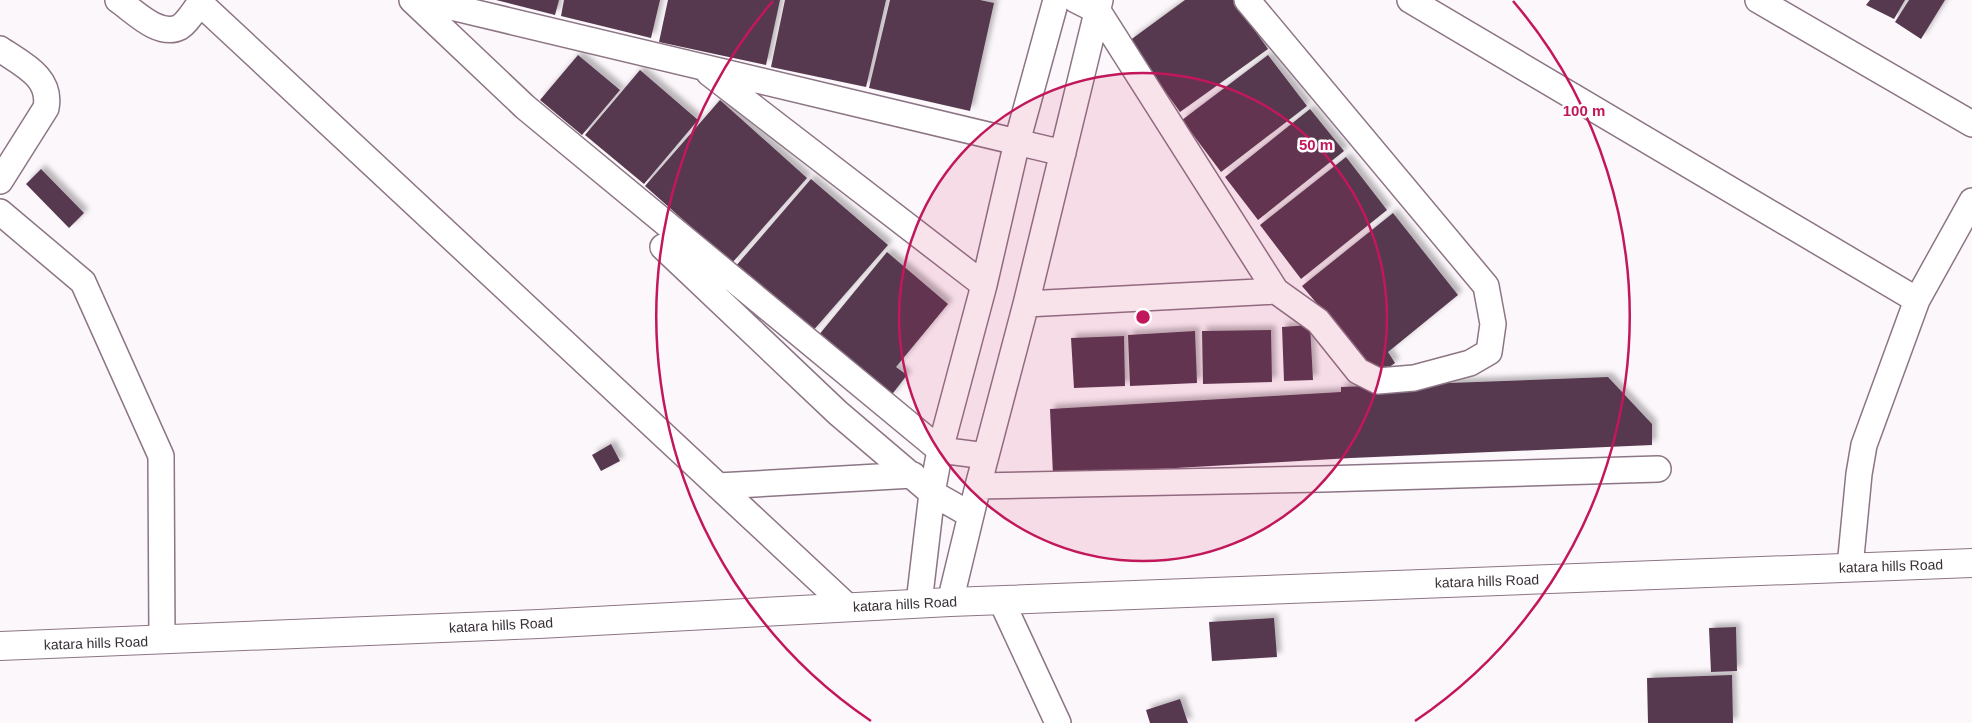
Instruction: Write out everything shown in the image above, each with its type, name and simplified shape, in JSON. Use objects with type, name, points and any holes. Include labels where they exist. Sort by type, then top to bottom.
[{"type":"main road","name":"katara hills Road","points":[[0,646],[538,624],[919,603],[1972,563]]},
{"type":"street","points":[[118,0],[156,27],[170,30],[181,26],[201,2],[848,607]]},
{"type":"street","points":[[412,0],[525,107],[940,450],[986,456]]},
{"type":"street","points":[[422,0],[1063,154]]},
{"type":"street","points":[[919,603],[932,493],[940,450],[984,285],[1017,142],[1056,0]]},
{"type":"street","points":[[1076,0],[1099,5],[1276,291],[1318,321],[1358,371],[1378,381],[1414,378],[1470,363],[1489,352],[1493,324],[1486,286],[1246,0]]},
{"type":"street","points":[[1410,0],[1917,300]]},
{"type":"street","points":[[1758,0],[1972,124]]},
{"type":"street","points":[[950,602],[978,486],[1026,304],[1099,5]]},
{"type":"street","points":[[0,49],[40,77],[48,98],[46,108],[0,181]]},
{"type":"street","points":[[702,68],[984,285]]},
{"type":"street","points":[[1850,568],[1859,474],[1864,445],[1917,300],[1972,201]]},
{"type":"street","points":[[0,212],[83,282],[161,456],[162,640]]},
{"type":"street","points":[[662,247],[838,413],[932,493],[971,515]]},
{"type":"street","points":[[1026,304],[1276,291]]},
{"type":"street","points":[[978,486],[1312,480],[1658,469]]},
{"type":"street","points":[[718,486],[912,475]]},
{"type":"street","points":[[1001,600],[1058,723]]},
{"type":"building","points":[[496,0],[559,0],[555,15]]},
{"type":"building","points":[[564,0],[660,0],[651,38],[561,16]]},
{"type":"building","points":[[668,0],[780,0],[766,65],[659,42]]},
{"type":"building","points":[[785,0],[886,0],[866,87],[771,67]]},
{"type":"building","points":[[890,0],[980,0],[994,3],[970,111],[869,88]]},
{"type":"building","points":[[1185,0],[1233,0],[1268,49],[1180,112],[1129,41]]},
{"type":"building","points":[[1870,0],[1905,0],[1894,19],[1866,5]]},
{"type":"building","points":[[1909,0],[1945,0],[1921,39],[1895,22]]},
{"type":"building","points":[[578,55],[620,90],[582,135],[540,100]]},
{"type":"building","points":[[1268,55],[1307,106],[1221,172],[1182,120]]},
{"type":"building","points":[[640,70],[698,120],[644,184],[585,135]]},
{"type":"building","points":[[720,100],[807,178],[732,263],[645,186]]},
{"type":"building","points":[[1310,109],[1344,151],[1258,220],[1225,177]]},
{"type":"building","points":[[1346,157],[1387,210],[1301,279],[1260,225]]},
{"type":"building","points":[[41,169],[84,213],[69,228],[26,184]]},
{"type":"building","points":[[811,179],[888,245],[811,333],[735,267]]},
{"type":"building","points":[[1393,213],[1458,295],[1388,352],[1395,363],[1378,375],[1302,286]]},
{"type":"building","points":[[887,252],[948,304],[896,367],[907,375],[890,397],[818,336]]},
{"type":"building","points":[[1310,325],[1313,380],[1284,381],[1282,327]]},
{"type":"building","points":[[1271,330],[1272,382],[1203,384],[1202,331]]},
{"type":"building","points":[[1195,331],[1197,383],[1130,386],[1128,335]]},
{"type":"building","points":[[1124,336],[1125,386],[1074,388],[1071,338]]},
{"type":"building","points":[[1608,377],[1652,424],[1652,445],[1351,458],[1053,475],[1050,409],[1341,392],[1341,387]]},
{"type":"building","points":[[611,444],[620,461],[601,471],[592,455]]},
{"type":"building","points":[[1274,618],[1277,657],[1212,661],[1209,622]]},
{"type":"building","points":[[1736,627],[1737,671],[1711,672],[1709,628]]},
{"type":"building","points":[[1732,675],[1733,723],[1648,723],[1647,678]]},
{"type":"building","points":[[1180,699],[1188,723],[1150,723],[1146,710]]}]
